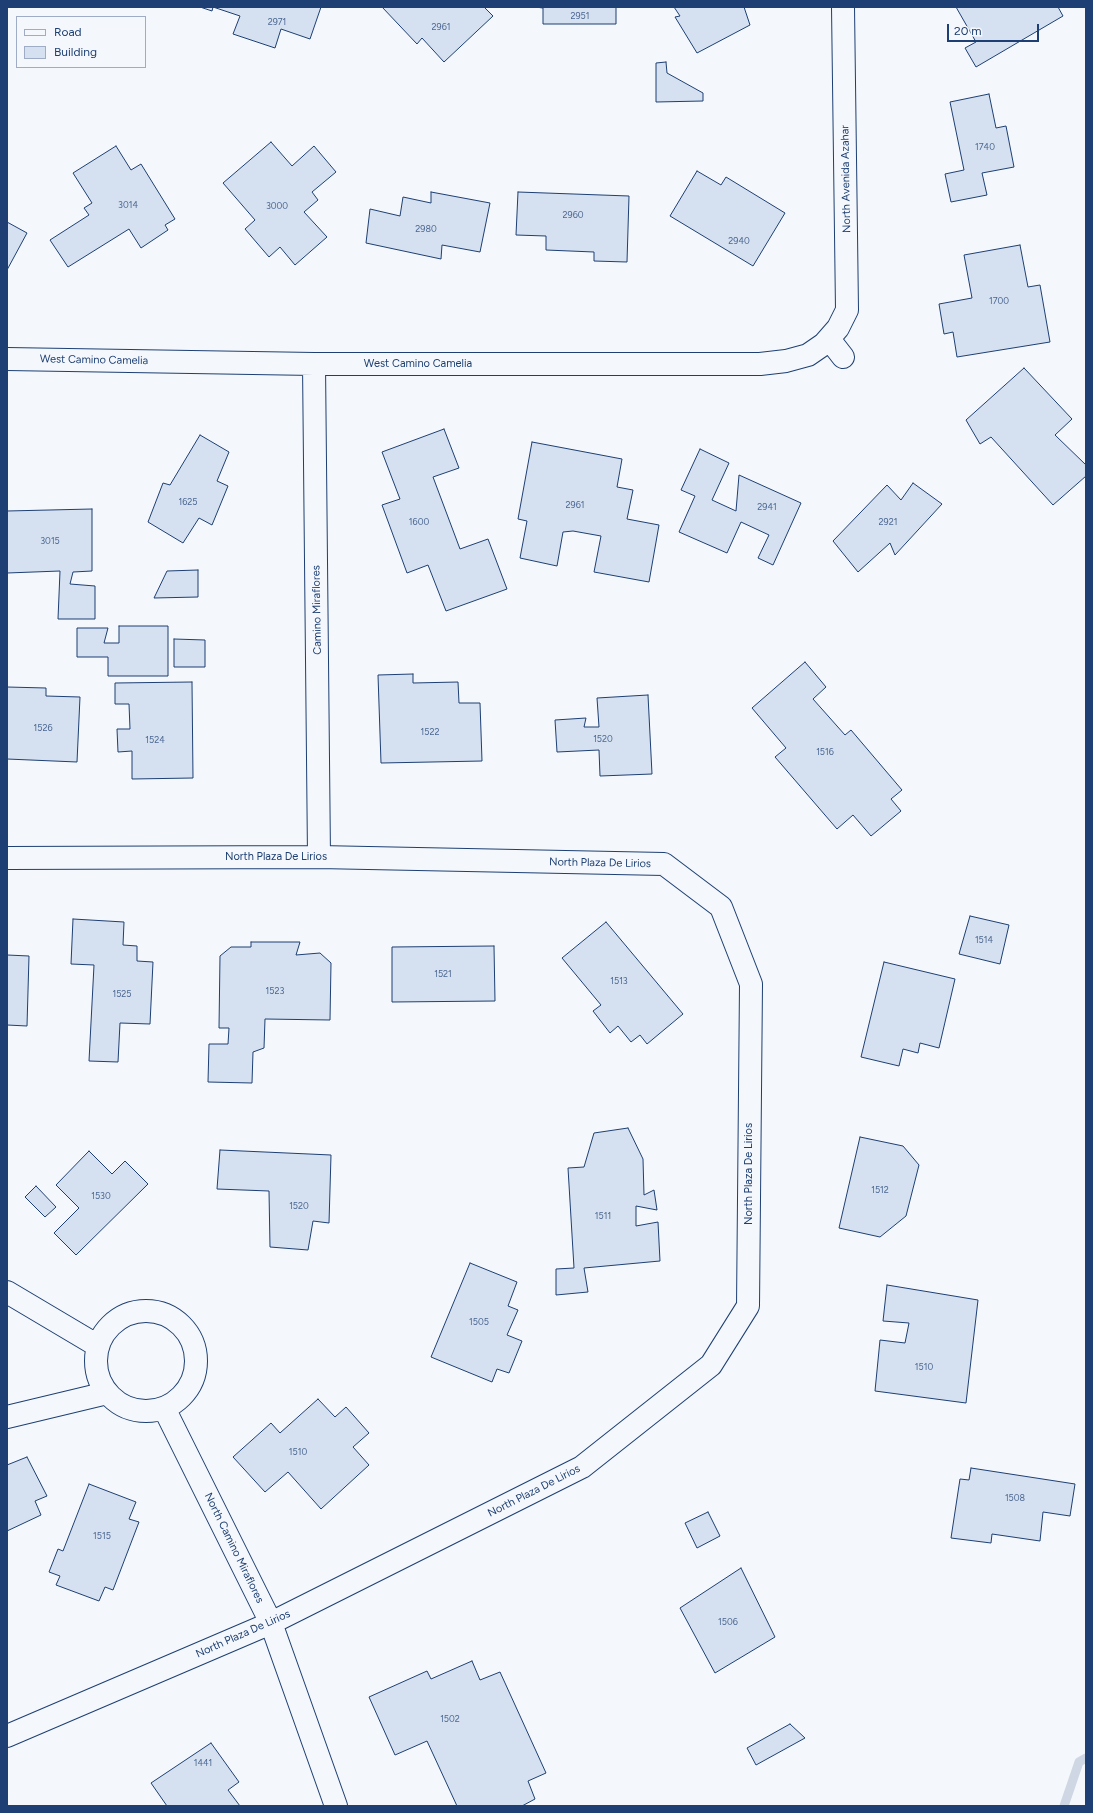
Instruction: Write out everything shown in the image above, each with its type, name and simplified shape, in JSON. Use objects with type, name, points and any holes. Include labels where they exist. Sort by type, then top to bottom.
[{"type":"street","name":"North Avenida Azahar","points":[[826,341],[838,328],[847,310],[843,7]]},
{"type":"street","points":[[826,341],[843,357]]},
{"type":"street","name":"West Camino Camelia","points":[[7,359],[314,364],[760,364],[808,355],[826,341]]},
{"type":"street","name":"Camino Miraflores","points":[[314,364],[319,857]]},
{"type":"street","name":"North Plaza De Lirios","points":[[7,858],[319,857],[664,864],[721,907],[751,984],[748,1306],[711,1365],[582,1467],[272,1623],[7,1736]]},
{"type":"street","points":[[7,1292],[98,1346]]},
{"type":"street","points":[[149,1311],[166,1315],[180,1324],[190,1337],[196,1354],[195,1370],[190,1386],[179,1399],[164,1408],[149,1411],[134,1410],[119,1404],[107,1393],[98,1379],[95,1363],[98,1346],[105,1331],[117,1319],[133,1312],[149,1311]]},
{"type":"street","points":[[7,1417],[107,1393]]},
{"type":"street","name":"North Camino Miraflores","points":[[164,1408],[272,1623],[336,1806]]},
{"type":"building","points":[[200,7],[213,7],[212,11]]},
{"type":"building","points":[[213,7],[321,7],[310,39],[281,29],[275,48],[233,34],[240,16]]},
{"type":"building","points":[[382,7],[484,7],[493,16],[444,62],[422,38],[417,44]]},
{"type":"building","points":[[535,7],[616,7],[616,24],[543,24],[543,8]]},
{"type":"building","points":[[674,7],[744,7],[750,25],[697,53],[675,17],[680,16]]},
{"type":"building","points":[[956,7],[1058,7],[1063,16],[976,67],[965,48],[976,42]]},
{"type":"building","points":[[666,62],[667,73],[703,93],[703,101],[656,102],[656,63]]},
{"type":"building","points":[[989,94],[996,128],[1006,126],[1014,167],[982,173],[987,195],[951,202],[945,174],[964,170],[950,102]]},
{"type":"building","points":[[271,142],[292,166],[314,146],[336,172],[312,192],[318,200],[304,212],[327,237],[295,265],[280,247],[269,257],[245,229],[255,220],[223,183]]},
{"type":"building","points":[[116,146],[131,170],[141,164],[175,219],[165,225],[168,230],[141,248],[129,229],[68,267],[50,240],[89,215],[84,208],[92,203],[73,173]]},
{"type":"building","points":[[697,171],[721,185],[726,177],[785,213],[753,266],[670,216]]},
{"type":"building","points":[[431,192],[490,203],[480,252],[442,245],[441,259],[366,243],[370,209],[400,216],[403,197],[431,203]]},
{"type":"building","points":[[518,192],[629,196],[627,262],[594,261],[594,252],[546,250],[546,236],[516,235]]},
{"type":"building","points":[[7,222],[27,233],[7,270]]},
{"type":"building","points":[[1020,245],[1028,287],[1040,285],[1050,342],[957,357],[953,332],[944,334],[939,304],[972,298],[964,255]]},
{"type":"building","points":[[1024,368],[1072,419],[1055,435],[1086,465],[1086,476],[1053,505],[991,437],[980,444],[966,420]]},
{"type":"building","points":[[444,429],[459,468],[433,477],[460,549],[488,539],[507,589],[446,611],[428,565],[407,573],[382,505],[400,499],[382,452]]},
{"type":"building","points":[[200,435],[229,452],[217,481],[228,486],[212,525],[199,518],[183,543],[148,522],[163,483],[170,485]]},
{"type":"building","points":[[532,442],[622,459],[617,487],[633,490],[627,519],[659,525],[649,582],[594,572],[601,536],[573,531],[563,532],[557,566],[520,558],[527,521],[518,519]]},
{"type":"building","points":[[700,449],[729,463],[712,500],[736,511],[739,475],[801,503],[773,565],[758,558],[769,535],[741,522],[727,553],[679,532],[695,496],[681,490]]},
{"type":"building","points":[[913,483],[942,504],[895,555],[890,543],[858,572],[833,541],[887,485],[901,500]]},
{"type":"building","points":[[92,509],[92,571],[73,572],[70,584],[95,586],[95,619],[58,619],[60,571],[7,573],[7,511]]},
{"type":"building","points":[[198,570],[198,597],[154,598],[167,571]]},
{"type":"building","points":[[119,626],[168,626],[168,676],[108,676],[108,657],[77,657],[77,628],[108,628],[104,643],[119,643]]},
{"type":"building","points":[[174,639],[205,640],[205,667],[174,667]]},
{"type":"building","points":[[805,662],[826,687],[813,699],[845,735],[851,730],[902,790],[891,799],[901,811],[871,836],[853,815],[837,829],[775,757],[786,748],[752,708]]},
{"type":"building","points":[[413,674],[413,683],[458,682],[459,703],[480,703],[482,761],[381,763],[378,675]]},
{"type":"building","points":[[192,682],[193,778],[132,779],[132,751],[118,752],[117,729],[130,729],[129,704],[115,704],[115,683]]},
{"type":"building","points":[[7,687],[46,688],[46,696],[80,697],[77,762],[7,759]]},
{"type":"building","points":[[648,695],[652,774],[600,776],[599,750],[557,752],[555,720],[586,718],[584,727],[599,727],[597,698]]},
{"type":"building","points":[[970,916],[1009,925],[1000,964],[959,954]]},
{"type":"building","points":[[73,919],[124,922],[123,945],[137,946],[137,961],[153,962],[150,1024],[120,1023],[118,1062],[89,1061],[94,965],[71,964]]},
{"type":"building","points":[[606,922],[683,1014],[647,1044],[640,1035],[631,1042],[618,1026],[610,1033],[593,1011],[601,1005],[562,958]]},
{"type":"building","points":[[251,942],[300,942],[296,955],[320,953],[331,963],[330,1020],[265,1019],[264,1048],[253,1052],[252,1083],[208,1082],[209,1044],[228,1044],[229,1028],[219,1028],[220,956],[231,947],[251,947]]},
{"type":"building","points":[[494,946],[495,1001],[392,1002],[392,947]]},
{"type":"building","points":[[7,955],[29,956],[27,1026],[7,1025]]},
{"type":"building","points":[[884,962],[955,979],[939,1048],[920,1043],[918,1053],[903,1049],[899,1066],[861,1057]]},
{"type":"building","points":[[628,1128],[643,1159],[644,1195],[654,1190],[657,1210],[636,1206],[636,1226],[658,1222],[660,1261],[584,1268],[588,1292],[556,1295],[556,1269],[574,1268],[568,1168],[584,1167],[594,1133]]},
{"type":"building","points":[[860,1137],[903,1146],[919,1165],[906,1216],[880,1237],[839,1228]]},
{"type":"building","points":[[220,1150],[331,1155],[329,1223],[313,1221],[308,1250],[270,1247],[269,1191],[217,1189]]},
{"type":"building","points":[[89,1151],[112,1174],[125,1161],[148,1184],[76,1255],[54,1233],[79,1208],[56,1185]]},
{"type":"building","points":[[36,1186],[56,1207],[45,1217],[25,1197]]},
{"type":"building","points":[[470,1263],[517,1282],[508,1306],[518,1310],[507,1335],[522,1341],[509,1373],[497,1369],[492,1382],[431,1357]]},
{"type":"building","points":[[887,1285],[978,1300],[966,1403],[875,1391],[880,1340],[905,1343],[909,1323],[883,1321]]},
{"type":"building","points":[[318,1399],[335,1417],[346,1407],[369,1433],[353,1447],[369,1465],[321,1509],[288,1472],[265,1492],[233,1457],[271,1423],[280,1433]]},
{"type":"building","points":[[27,1457],[47,1496],[35,1501],[41,1515],[7,1531],[7,1465]]},
{"type":"building","points":[[971,1468],[1075,1484],[1070,1516],[1043,1512],[1040,1541],[992,1534],[991,1543],[951,1538],[960,1479],[969,1480]]},
{"type":"building","points":[[89,1484],[136,1502],[129,1519],[139,1522],[113,1590],[105,1587],[99,1601],[56,1585],[60,1576],[49,1572],[58,1549],[63,1551]]},
{"type":"building","points":[[708,1512],[720,1536],[697,1548],[685,1523]]},
{"type":"building","points":[[741,1568],[775,1637],[715,1673],[680,1608]]},
{"type":"building","points":[[472,1661],[480,1680],[500,1672],[546,1773],[528,1781],[535,1799],[522,1806],[457,1806],[427,1741],[395,1755],[369,1697],[427,1671],[431,1679]]},
{"type":"building","points":[[790,1724],[805,1738],[756,1765],[747,1748]]},
{"type":"building","points":[[211,1743],[239,1782],[228,1790],[240,1806],[167,1806],[151,1783]]},
{"type":"waterway","points":[[1064,1806],[1079,1762],[1086,1758]]}]
